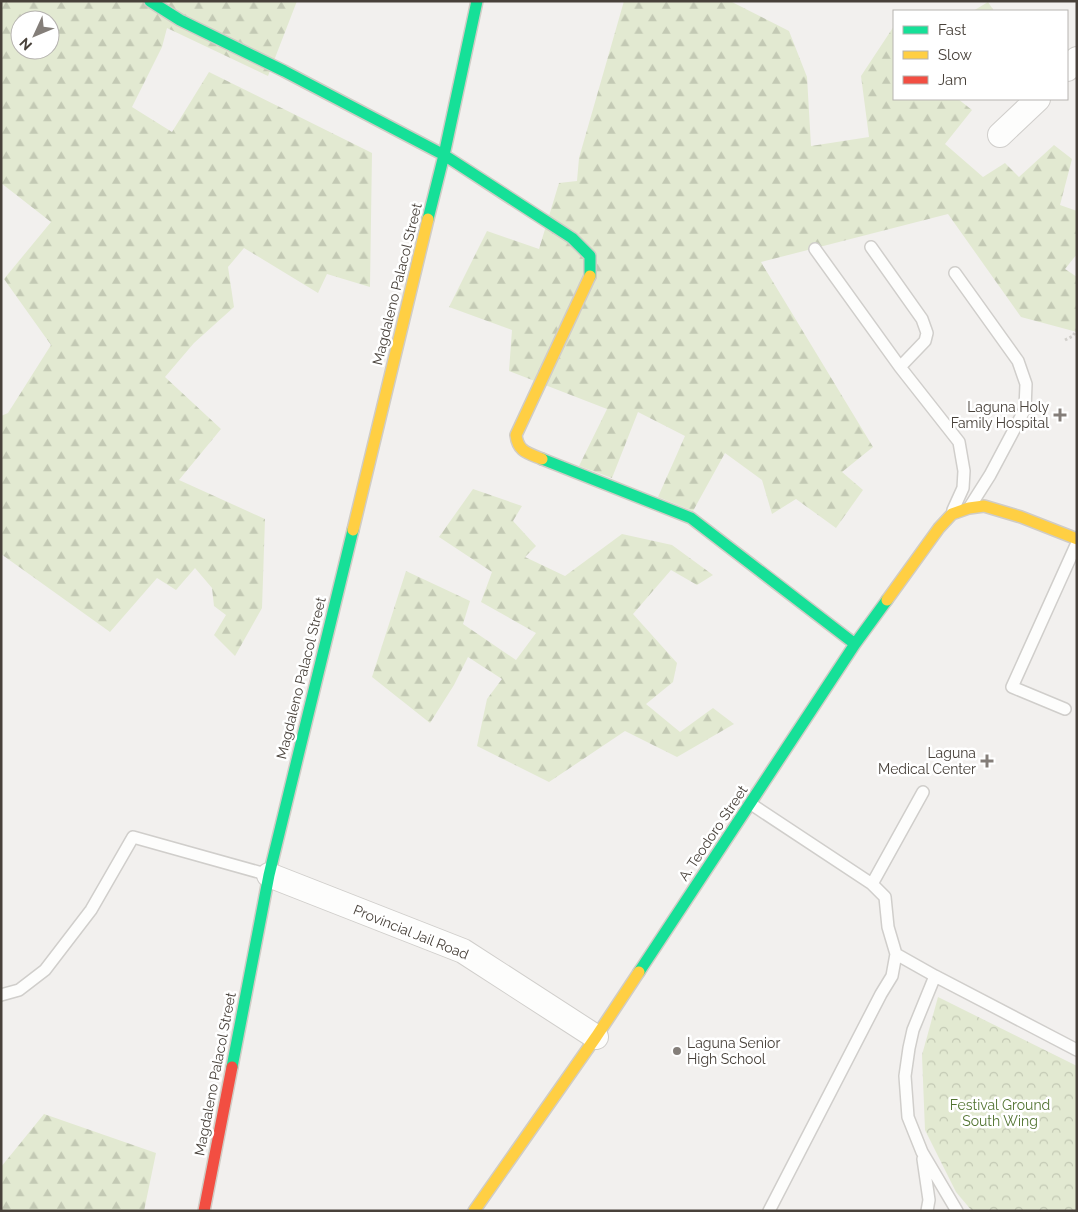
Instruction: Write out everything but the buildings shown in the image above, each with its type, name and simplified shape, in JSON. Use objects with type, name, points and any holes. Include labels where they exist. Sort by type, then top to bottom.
[{"type":"street","points":[[150,1],[180,20],[284,71],[444,156],[572,238],[590,256],[590,279],[516,435],[517,444],[525,452],[691,518],[790,596],[855,644]]},
{"type":"street","name":"Magdaleno Palacol Street","points":[[204,1211],[268,875],[444,156],[477,1]]},
{"type":"street","points":[[1068,68],[1077,58]]},
{"type":"street","points":[[1000,134],[1037,100]]},
{"type":"street","name":"A. Teodoro Street","points":[[474,1211],[596,1037],[855,644],[939,528],[952,514],[969,508],[984,506],[1021,517],[1077,541]]},
{"type":"street","name":"Provincial Jail Road","points":[[268,875],[463,951],[596,1037]]},
{"type":"lane","points":[[871,247],[922,320],[928,333],[925,341],[900,367]]},
{"type":"lane","points":[[815,250],[900,367],[959,442],[964,471],[963,488],[952,514]]},
{"type":"lane","points":[[955,273],[1018,361],[1026,384],[1025,409],[990,474],[969,508]]},
{"type":"lane","points":[[1065,708],[1012,687],[1077,541]]},
{"type":"lane","points":[[872,884],[923,792]]},
{"type":"lane","points":[[750,804],[872,884],[885,897],[888,928],[896,954],[892,976],[880,994],[769,1211]]},
{"type":"lane","points":[[1,995],[19,990],[46,970],[91,910],[132,837],[268,875]]},
{"type":"lane","points":[[896,954],[1077,1050]]},
{"type":"lane","points":[[935,976],[913,1030],[905,1076],[908,1117],[922,1152],[957,1211]]},
{"type":"lane","points":[[922,1152],[929,1200],[927,1211]]},
{"type":"path","points":[[1066,340],[1073,336],[1077,329]]},
{"type":"green space","points":[[1,1],[297,1],[268,76],[167,28],[162,47],[132,107],[172,132],[209,72],[372,153],[370,287],[327,274],[318,293],[244,248],[228,267],[234,307],[194,343],[165,377],[221,429],[179,480],[265,519],[262,608],[235,656],[214,635],[226,615],[214,606],[212,588],[195,568],[176,590],[157,578],[110,632],[1,554],[1,416],[8,413],[51,345],[4,279],[51,222],[1,183]]},
{"type":"green space","points":[[624,1],[730,1],[789,31],[807,77],[811,146],[869,137],[861,76],[893,28],[893,100],[959,100],[972,110],[945,144],[983,177],[1005,163],[1019,177],[1054,145],[1072,159],[1060,205],[1077,211],[1077,254],[1065,269],[1077,277],[1077,332],[1021,317],[948,214],[761,262],[873,447],[842,472],[863,490],[836,528],[796,499],[772,514],[762,480],[725,453],[693,511],[658,497],[685,436],[638,412],[612,478],[579,466],[607,409],[509,371],[512,330],[449,307],[487,231],[539,249],[559,183],[577,181],[579,158]]},
{"type":"green space","points":[[988,2],[993,10],[975,10]]},
{"type":"green space","points":[[473,489],[522,506],[513,521],[536,546],[525,557],[565,576],[622,534],[672,545],[713,575],[697,585],[671,570],[633,614],[677,663],[673,682],[646,704],[680,732],[713,708],[734,724],[677,757],[625,731],[549,782],[477,746],[487,699],[502,679],[468,657],[454,685],[430,723],[372,677],[406,571],[470,601],[463,624],[516,660],[536,633],[481,602],[492,572],[439,537]]},
{"type":"green space","name":"Festival Ground South Wing","points":[[938,997],[1077,1066],[1077,1211],[972,1211],[956,1192],[925,1130],[922,1055]]},
{"type":"green space","points":[[44,1114],[156,1153],[144,1211],[1,1211],[1,1167]]},
{"type":"traffic: fast","points":[[150,1],[180,20],[284,71],[444,155],[572,238],[590,256],[590,276]]},
{"type":"traffic: fast","points":[[428,219],[444,155],[477,1]]},
{"type":"traffic: fast","points":[[542,459],[691,518],[855,644]]},
{"type":"traffic: fast","points":[[232,1067],[269,875],[353,530]]},
{"type":"traffic: fast","points":[[639,972],[855,644],[887,600]]},
{"type":"traffic: slow","points":[[353,530],[428,219]]},
{"type":"traffic: slow","points":[[542,459],[521,448],[516,435],[590,276]]},
{"type":"traffic: slow","points":[[887,600],[939,528],[952,514],[969,508],[984,506],[1021,517],[1077,539]]},
{"type":"traffic: slow","points":[[474,1211],[596,1037],[639,972]]},
{"type":"traffic: jam","points":[[204,1211],[232,1067]]},
{"type":"place","name":"Laguna Holy Family Hospital","points":[[1060,415]]},
{"type":"place","name":"Laguna Medical Center","points":[[987,761]]},
{"type":"place","name":"Laguna Senior High School","points":[[677,1051]]}]
